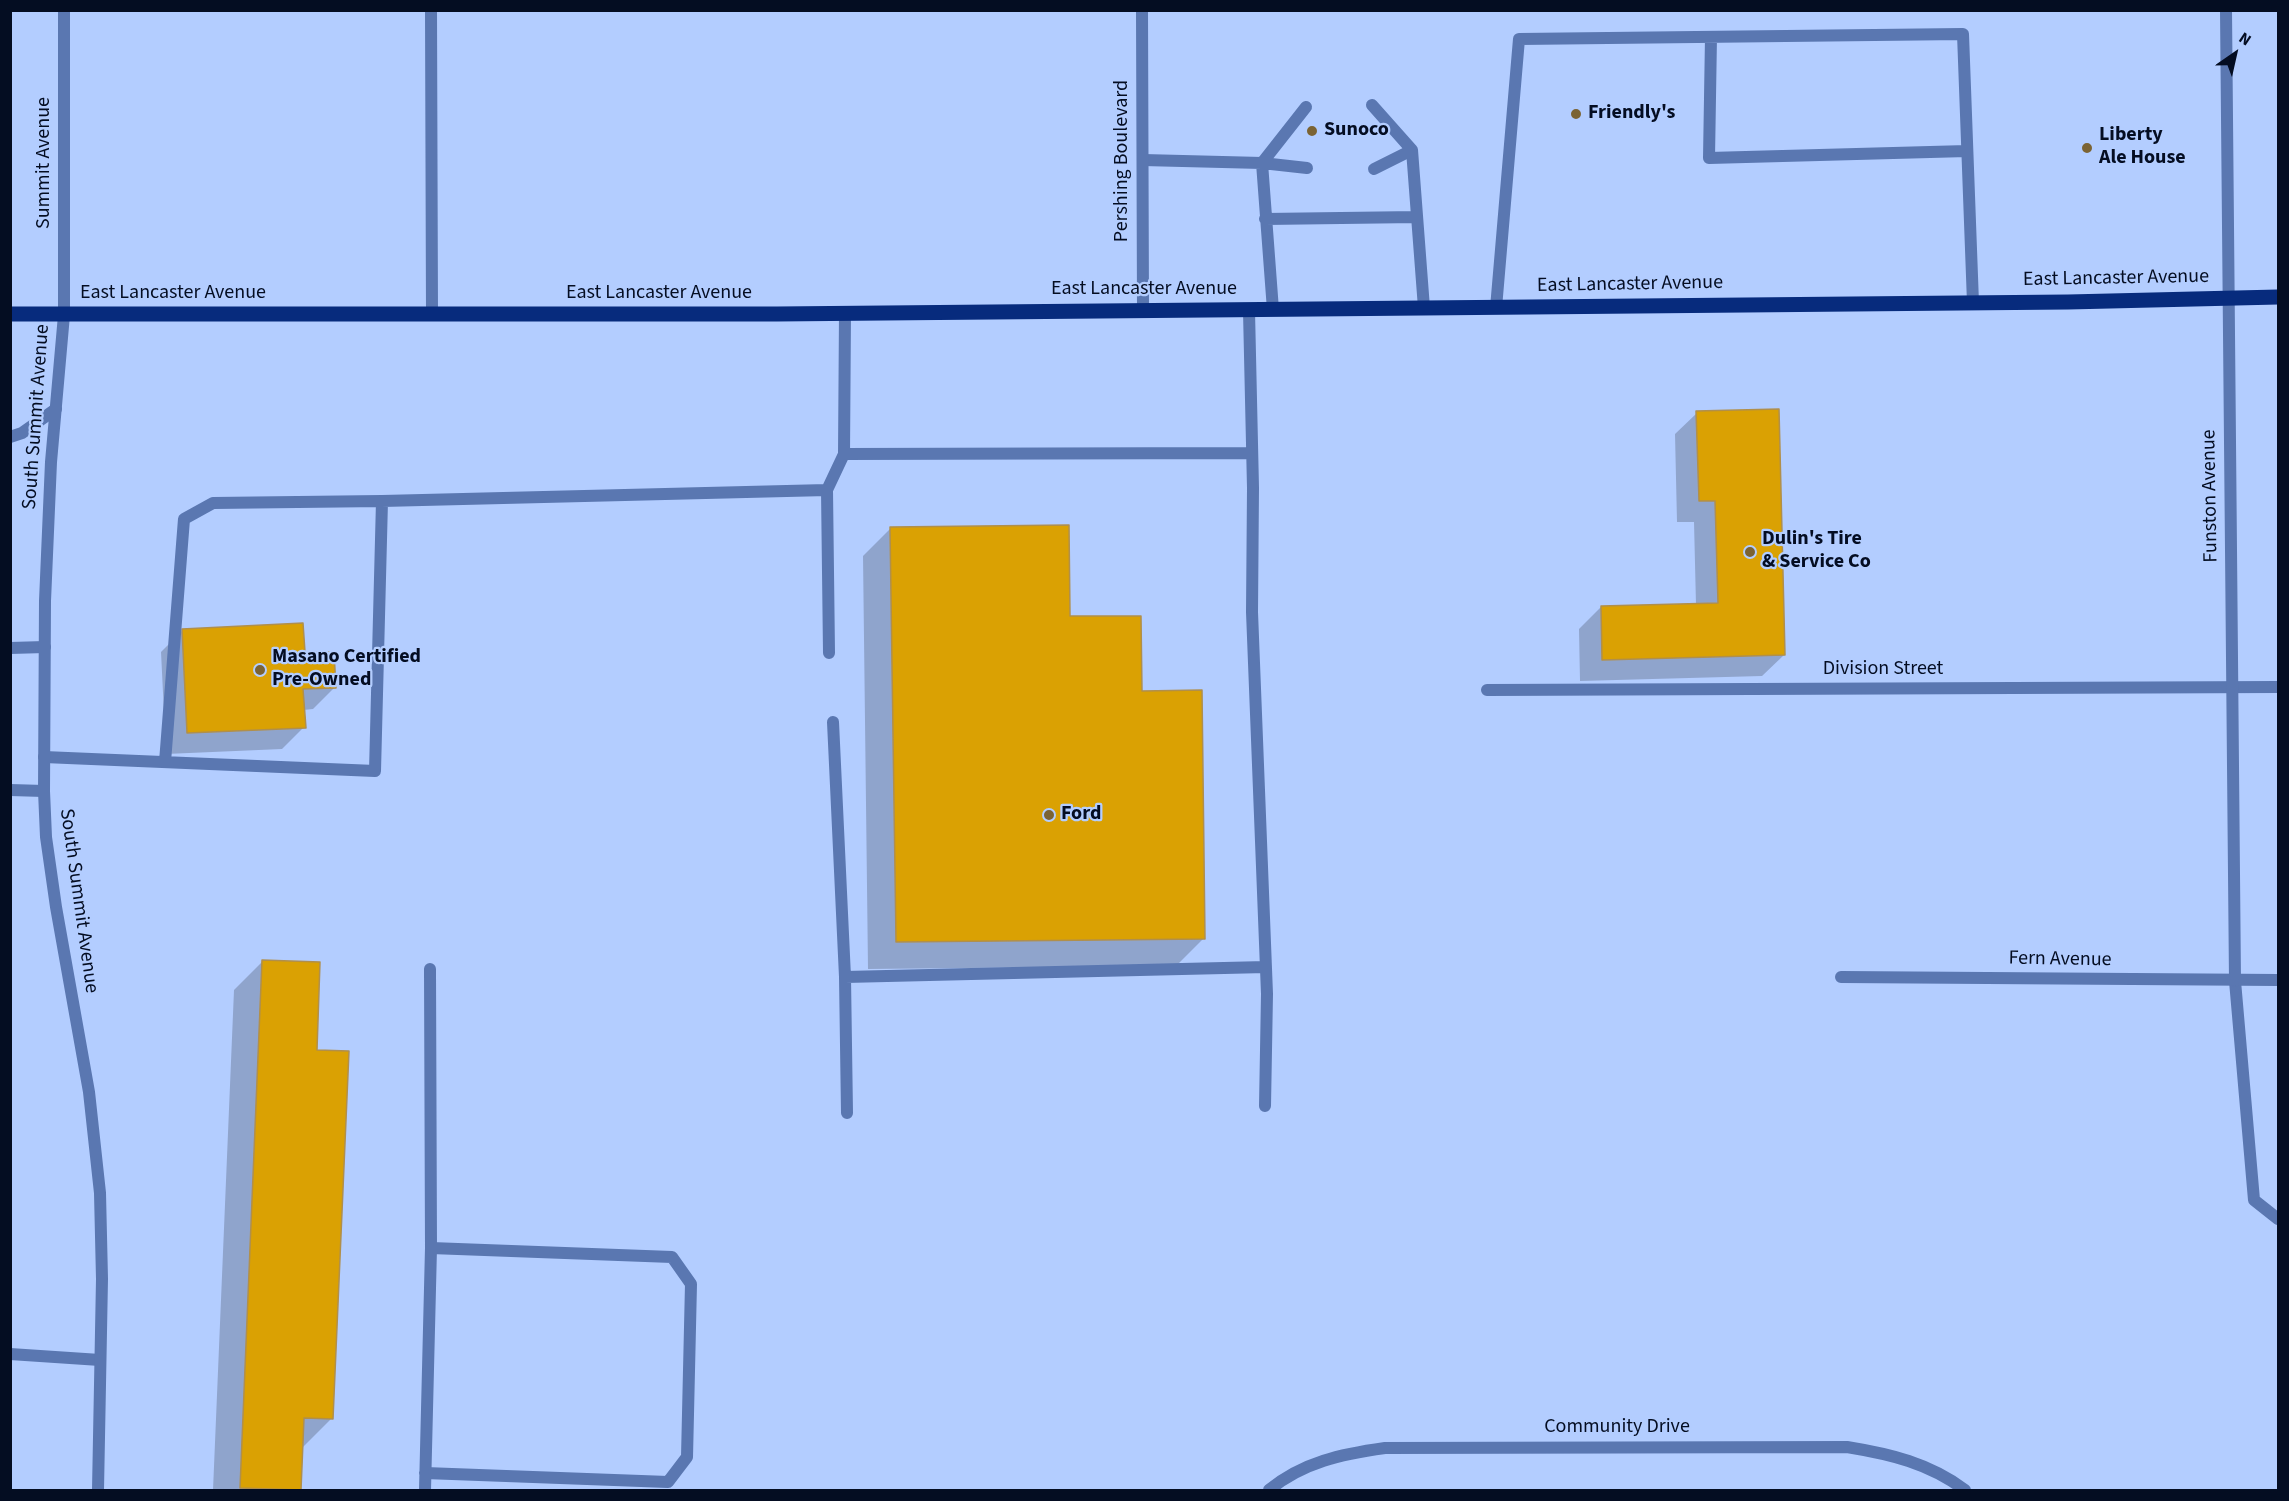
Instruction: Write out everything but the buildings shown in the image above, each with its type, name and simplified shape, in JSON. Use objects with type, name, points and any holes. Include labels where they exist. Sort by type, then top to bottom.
[{"type":"main road","name":"East Lancaster Avenue","points":[[10,314],[1143,312],[1973,303],[2278,297]]},
{"type":"street","name":"Summit Avenue","points":[[64,10],[64,315]]},
{"type":"street","points":[[431,10],[432,314]]},
{"type":"street","name":"Pershing Boulevard","points":[[1142,10],[1143,312]]},
{"type":"street","name":"Funston Avenue","points":[[2226,10],[2235,981],[2254,1200],[2278,1219]]},
{"type":"street","points":[[1496,308],[1519,39],[1963,34],[1973,303]]},
{"type":"street","points":[[1711,37],[1709,158],[1967,151]]},
{"type":"street","points":[[1372,105],[1412,150],[1424,308]]},
{"type":"street","points":[[1273,310],[1262,163],[1306,107]]},
{"type":"street","points":[[1374,170],[1412,150]]},
{"type":"street","points":[[1143,160],[1262,163],[1307,168]]},
{"type":"street","points":[[1265,219],[1417,217]]},
{"type":"street","points":[[1249,311],[1252,612],[1266,967],[1265,1106]]},
{"type":"street","points":[[829,653],[827,490],[844,454],[845,313]]},
{"type":"street","name":"South Summit Avenue","points":[[64,315],[51,462],[45,647],[44,791],[46,837],[88,1092],[100,1193],[102,1279],[98,1491]]},
{"type":"street","points":[[10,437],[22,433],[56,409]]},
{"type":"street","points":[[844,454],[1252,453]]},
{"type":"street","points":[[165,762],[184,519],[213,503],[827,490]]},
{"type":"street","points":[[44,757],[375,771],[382,501]]},
{"type":"street","points":[[10,648],[45,647]]},
{"type":"street","name":"Division Street","points":[[1487,690],[2278,687]]},
{"type":"street","points":[[833,722],[845,977],[847,1113]]},
{"type":"street","points":[[10,790],[44,791]]},
{"type":"street","points":[[845,977],[1266,967]]},
{"type":"street","points":[[424,1491],[431,1248],[430,969]]},
{"type":"street","name":"Fern Avenue","points":[[1841,977],[2278,980]]},
{"type":"street","points":[[425,1473],[668,1482],[687,1457],[692,1284],[672,1257],[431,1248]]},
{"type":"street","points":[[10,1354],[100,1360]]},
{"type":"street","name":"Community Drive","points":[[1269,1491],[1311,1464],[1340,1454],[1385,1448],[1847,1447],[1882,1452],[1915,1462],[1941,1474],[1965,1491]]},
{"type":"place","name":"Friendly's","points":[[1576,114]]},
{"type":"place","name":"Sunoco","points":[[1312,131]]},
{"type":"place","name":"Liberty Ale House","points":[[2087,148]]},
{"type":"place","name":"Dulin's Tire & Service Co","points":[[1750,552]]},
{"type":"place","name":"Masano Certified Pre-Owned","points":[[260,670]]},
{"type":"place","name":"Ford","points":[[1049,815]]}]
